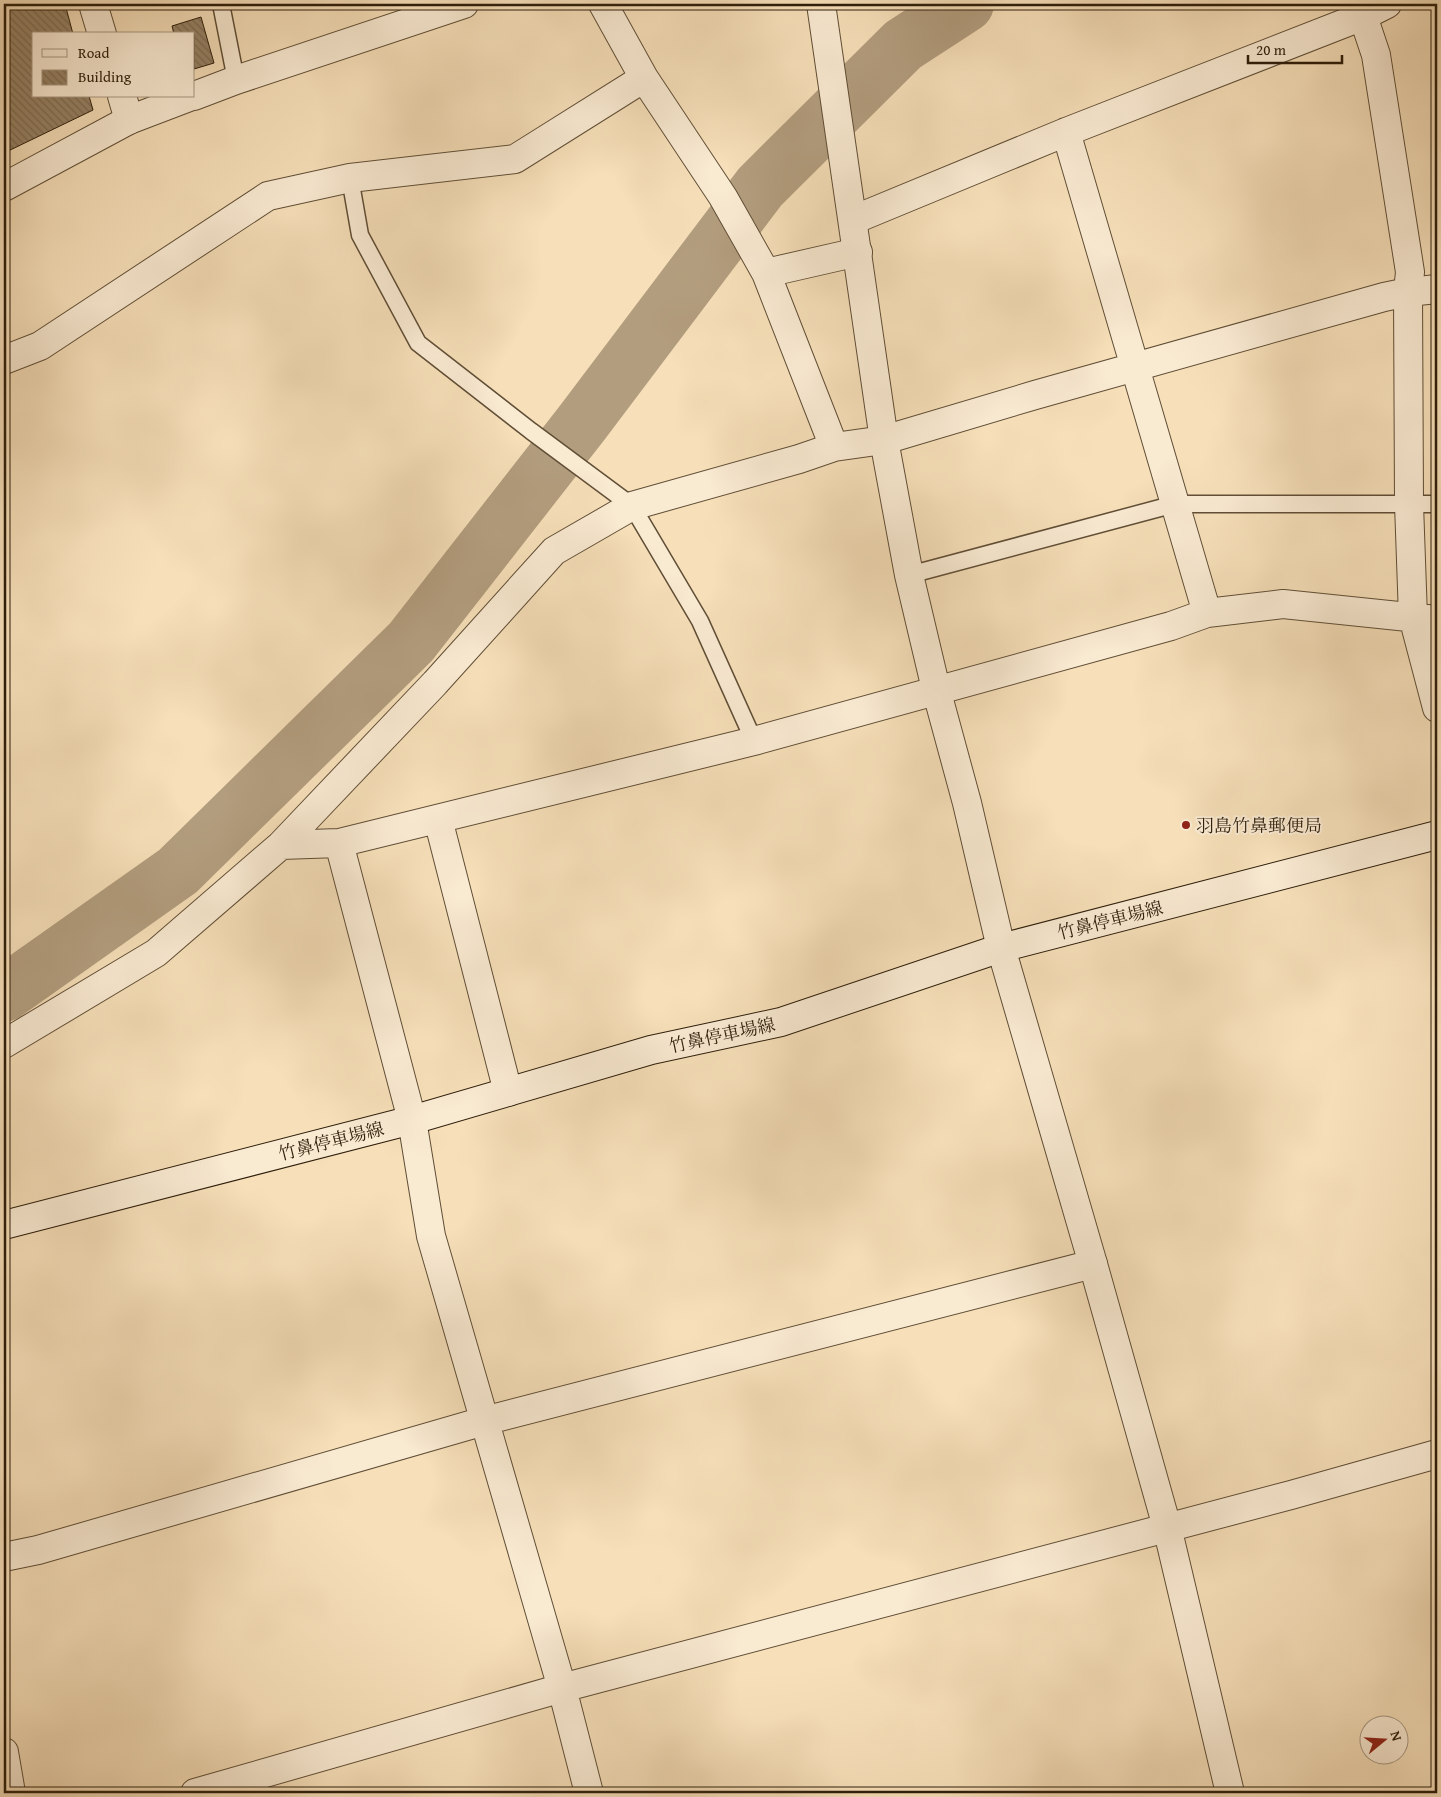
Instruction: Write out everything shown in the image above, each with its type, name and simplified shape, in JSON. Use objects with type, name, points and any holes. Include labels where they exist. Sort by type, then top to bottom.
[{"type":"street","points":[[93,4],[101,32]]},
{"type":"street","points":[[195,95],[464,4]]},
{"type":"street","points":[[603,4],[644,78],[723,197],[766,273],[834,447]]},
{"type":"street","points":[[821,4],[884,440],[909,575],[936,690],[968,803],[1001,948],[1167,1527],[1230,1793]]},
{"type":"street","points":[[852,220],[1066,132],[1363,16],[1387,4]]},
{"type":"street","points":[[1363,16],[1376,55],[1410,272],[1408,292],[1409,504],[1437,708]]},
{"type":"street","points":[[4,360],[40,346],[268,196],[350,178],[515,159],[644,78]]},
{"type":"street","points":[[4,187],[125,108],[182,98]]},
{"type":"street","points":[[1066,132],[1207,614]]},
{"type":"street","points":[[766,273],[858,252]]},
{"type":"street","points":[[4,1044],[156,953],[281,845],[435,683],[554,551],[632,506],[799,459],[834,447],[884,440],[1384,297],[1437,289]]},
{"type":"street","points":[[281,845],[339,843],[754,741],[1171,626],[1207,614],[1284,604],[1425,618]]},
{"type":"street","points":[[438,819],[508,1092]]},
{"type":"street","name":"竹鼻停車場線","points":[[4,1225],[412,1120],[651,1050],[782,1022],[1001,948],[1437,835]]},
{"type":"street","points":[[339,843],[412,1120],[431,1236],[562,1688],[589,1793]]},
{"type":"street","points":[[4,1557],[38,1550],[484,1420],[1093,1264]]},
{"type":"street","points":[[195,1793],[562,1688],[1437,1454]]},
{"type":"street","points":[[4,1752],[11,1793]]},
{"type":"lane","points":[[222,4],[236,80]]},
{"type":"lane","points":[[350,178],[360,235],[418,343],[530,431],[632,506],[700,622],[754,741]]},
{"type":"lane","points":[[909,575],[1175,504],[1437,504]]},
{"type":"building","points":[[4,4],[65,4],[72,32],[32,32],[32,98],[90,98],[93,110],[4,153]]},
{"type":"building","points":[[201,17],[214,63],[195,69],[195,32],[174,32],[172,26]]},
{"type":"waterway","points":[[4,994],[178,871],[411,642],[582,423],[760,187],[903,45],[966,4]]},
{"type":"place","name":"羽島竹鼻郵便局","points":[[1186,825]]}]
